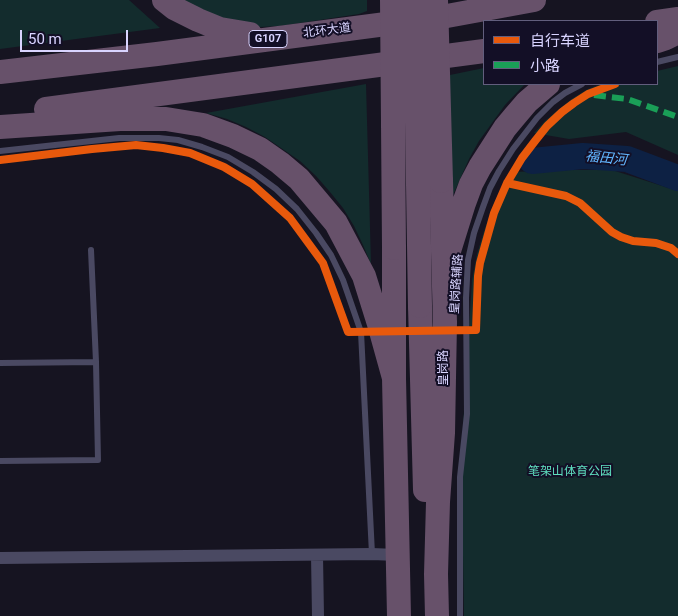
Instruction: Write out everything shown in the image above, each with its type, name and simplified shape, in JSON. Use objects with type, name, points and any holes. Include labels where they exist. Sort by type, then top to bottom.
[{"type":"highway","points":[[164,0],[174,8],[220,29],[277,38]]},
{"type":"highway","points":[[392,0],[394,378],[399,616]]},
{"type":"highway","points":[[415,0],[425,590],[429,616]]},
{"type":"highway","name":"皇岗路","points":[[436,0],[445,322],[444,402],[436,574],[437,616]]},
{"type":"highway","name":"北环大道","points":[[0,72],[447,16],[534,0]]},
{"type":"highway","points":[[658,22],[678,19]]},
{"type":"highway","points":[[658,41],[678,32]]},
{"type":"highway","points":[[0,115],[483,51]]},
{"type":"highway","points":[[444,277],[451,243],[471,184],[480,167],[499,136],[515,116],[527,102],[547,85]]},
{"type":"highway","points":[[0,127],[120,119],[166,119],[203,125],[260,148],[299,179],[336,223],[364,276],[394,378]]},
{"type":"street","points":[[317,555],[318,616]]},
{"type":"street","points":[[0,558],[397,555]]},
{"type":"lane","points":[[658,62],[678,57]]},
{"type":"lane","name":"皇岗路辅路","points":[[460,616],[460,477],[467,414],[466,298],[468,260],[474,233],[490,188],[512,150],[537,118],[553,102],[580,85]]},
{"type":"lane","points":[[0,151],[119,138],[178,140],[228,157],[276,189],[297,209],[331,255],[343,280],[361,332],[372,554]]},
{"type":"lane","points":[[0,461],[98,460],[91,250]]},
{"type":"lane","points":[[0,363],[96,362]]},
{"type":"green space","points":[[0,0],[129,0],[160,28],[0,49]]},
{"type":"green space","points":[[172,0],[367,0],[367,11],[359,14],[280,26],[260,27],[240,25]]},
{"type":"green space","points":[[678,66],[678,155],[626,132],[569,139],[534,133],[559,109],[588,89],[598,85],[658,85],[658,71]]},
{"type":"green space","points":[[483,68],[483,85],[524,85],[505,105],[479,141],[453,195],[445,76]]},
{"type":"green space","points":[[366,84],[371,264],[354,226],[343,208],[316,176],[300,161],[265,137],[246,127],[206,113]]},
{"type":"green space","name":"笔架山体育公园","points":[[612,170],[678,191],[678,616],[464,616],[459,492],[472,280],[477,254],[494,203],[503,184],[512,172]]},
{"type":"waterway","name":"福田河","points":[[532,161],[583,156],[627,159],[678,178]]},
{"type":"marked path","points":[[594,95],[627,99],[678,117]]},
{"type":"cycle path","points":[[0,160],[136,145],[190,153],[224,167],[252,184],[290,218],[323,263],[348,332],[476,330],[480,263],[494,213],[507,183],[535,141],[562,112],[588,94],[612,85]]},
{"type":"cycle path","points":[[507,183],[566,196],[580,203],[612,232],[621,237],[633,241],[656,243],[671,248],[678,254]]}]
